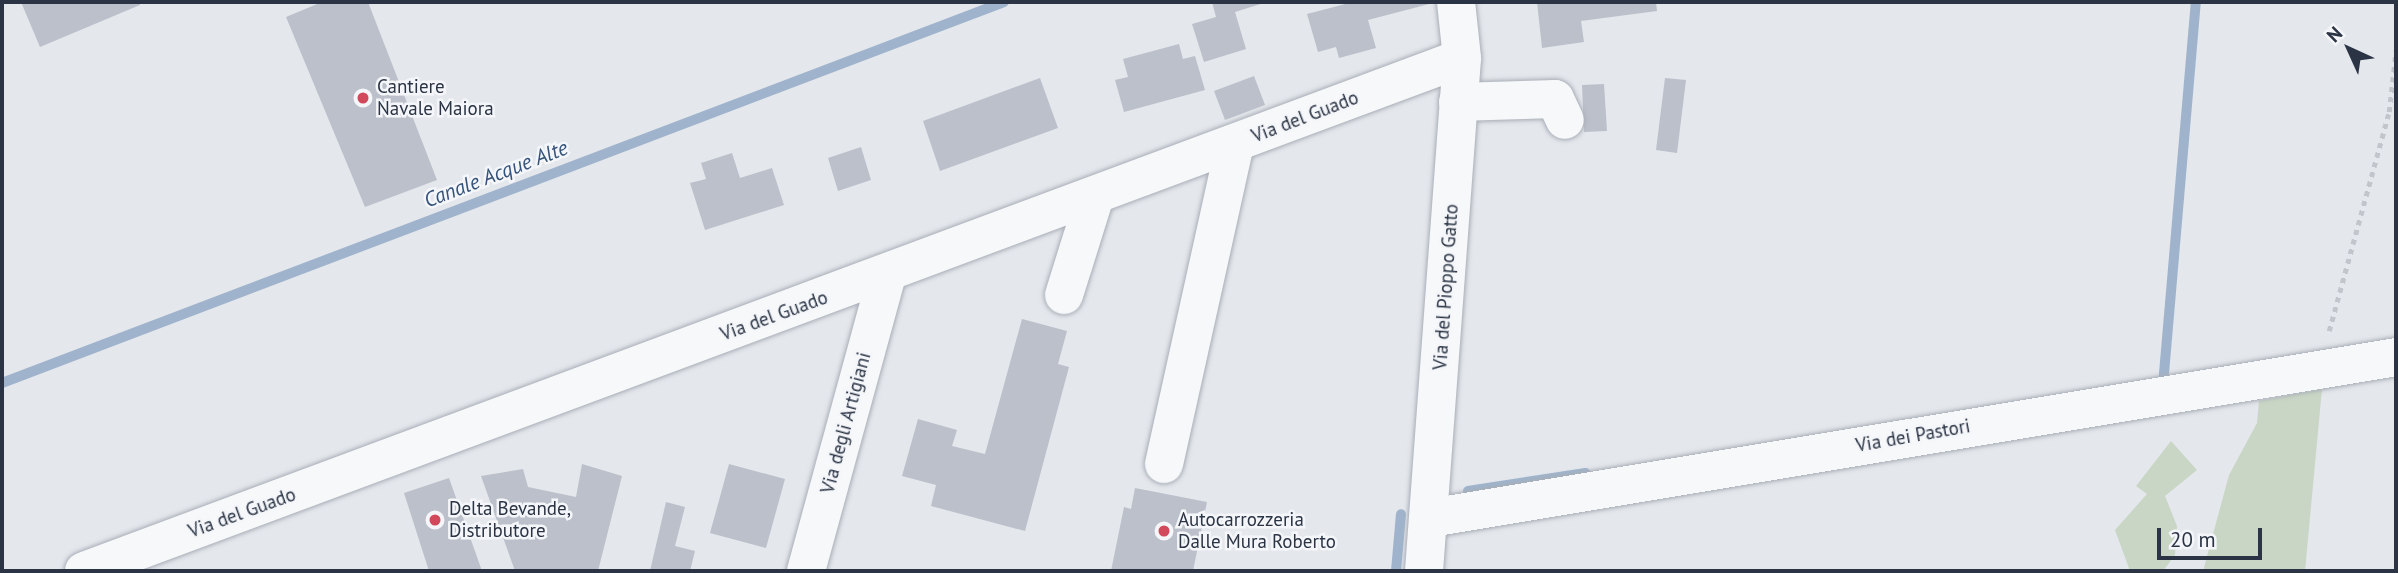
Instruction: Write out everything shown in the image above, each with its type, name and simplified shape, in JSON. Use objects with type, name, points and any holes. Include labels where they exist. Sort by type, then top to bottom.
[{"type":"street","name":"Via del Pioppo Gatto","points":[[1424,571],[1462,58],[1456,2]]},
{"type":"street","name":"Via del Guado","points":[[84,571],[1462,58]]},
{"type":"street","points":[[1458,102],[1555,99],[1565,120]]},
{"type":"street","points":[[1164,464],[1235,144]]},
{"type":"street","points":[[1064,295],[1095,196]]},
{"type":"street","name":"Via degli Artigiani","points":[[806,571],[887,274]]},
{"type":"street","name":"Via dei Pastori","points":[[1430,518],[2320,367],[2396,357]]},
{"type":"path","points":[[2320,367],[2389,112],[2396,50]]},
{"type":"green space","points":[[2322,389],[2305,571],[2203,571],[2229,475],[2257,423],[2259,401]]},
{"type":"green space","points":[[2171,441],[2197,470],[2165,496],[2177,526],[2175,555],[2163,571],[2130,571],[2115,530],[2147,494],[2136,486]]},
{"type":"building","points":[[21,2],[139,2],[140,5],[40,47]]},
{"type":"building","name":"Cantiere Navale Maiora","points":[[322,2],[368,2],[437,180],[365,207],[286,17]]},
{"type":"building","points":[[1212,2],[1267,2],[1235,12],[1246,49],[1204,62],[1192,24],[1216,17]]},
{"type":"building","points":[[1353,2],[1433,3],[1368,20],[1376,48],[1339,58],[1336,47],[1318,52],[1307,14]]},
{"type":"building","points":[[1537,2],[1656,2],[1657,11],[1581,21],[1584,42],[1542,48]]},
{"type":"building","points":[[1179,44],[1183,59],[1195,56],[1205,90],[1124,112],[1115,80],[1128,77],[1123,59]]},
{"type":"building","points":[[1254,76],[1265,105],[1225,120],[1214,91]]},
{"type":"building","points":[[1040,78],[1058,128],[940,171],[923,121]]},
{"type":"building","points":[[1665,78],[1686,80],[1677,153],[1656,150]]},
{"type":"building","points":[[1604,84],[1607,131],[1584,132],[1582,85]]},
{"type":"building","points":[[861,147],[871,180],[838,191],[828,158]]},
{"type":"building","points":[[732,153],[740,178],[772,168],[784,205],[705,230],[690,183],[706,179],[701,163]]},
{"type":"building","points":[[1022,319],[1067,331],[1058,364],[1069,367],[1025,531],[931,506],[936,485],[902,476],[918,419],[957,430],[952,446],[985,454]]},
{"type":"building","points":[[582,464],[622,476],[598,571],[515,571],[481,476],[523,469],[528,487],[576,497]]},
{"type":"building","points":[[729,464],[785,479],[766,548],[710,533]]},
{"type":"building","points":[[449,478],[482,571],[429,571],[404,493]]},
{"type":"building","points":[[1135,488],[1207,502],[1193,571],[1111,571],[1124,507],[1131,509]]},
{"type":"building","points":[[666,502],[685,507],[675,546],[695,551],[690,571],[650,571]]},
{"type":"waterway","name":"Canale Acque Alte","points":[[2,383],[1004,2]]},
{"type":"waterway","points":[[2163,385],[2196,2]]},
{"type":"waterway","points":[[1468,491],[1586,473]]},
{"type":"waterway","points":[[1396,571],[1401,514]]},
{"type":"place","name":"Cantiere Navale Maiora","points":[[363,98]]},
{"type":"place","name":"Delta Bevande, Distributore","points":[[435,520]]},
{"type":"place","name":"Autocarrozzeria Dalle Mura Roberto","points":[[1164,531]]}]
